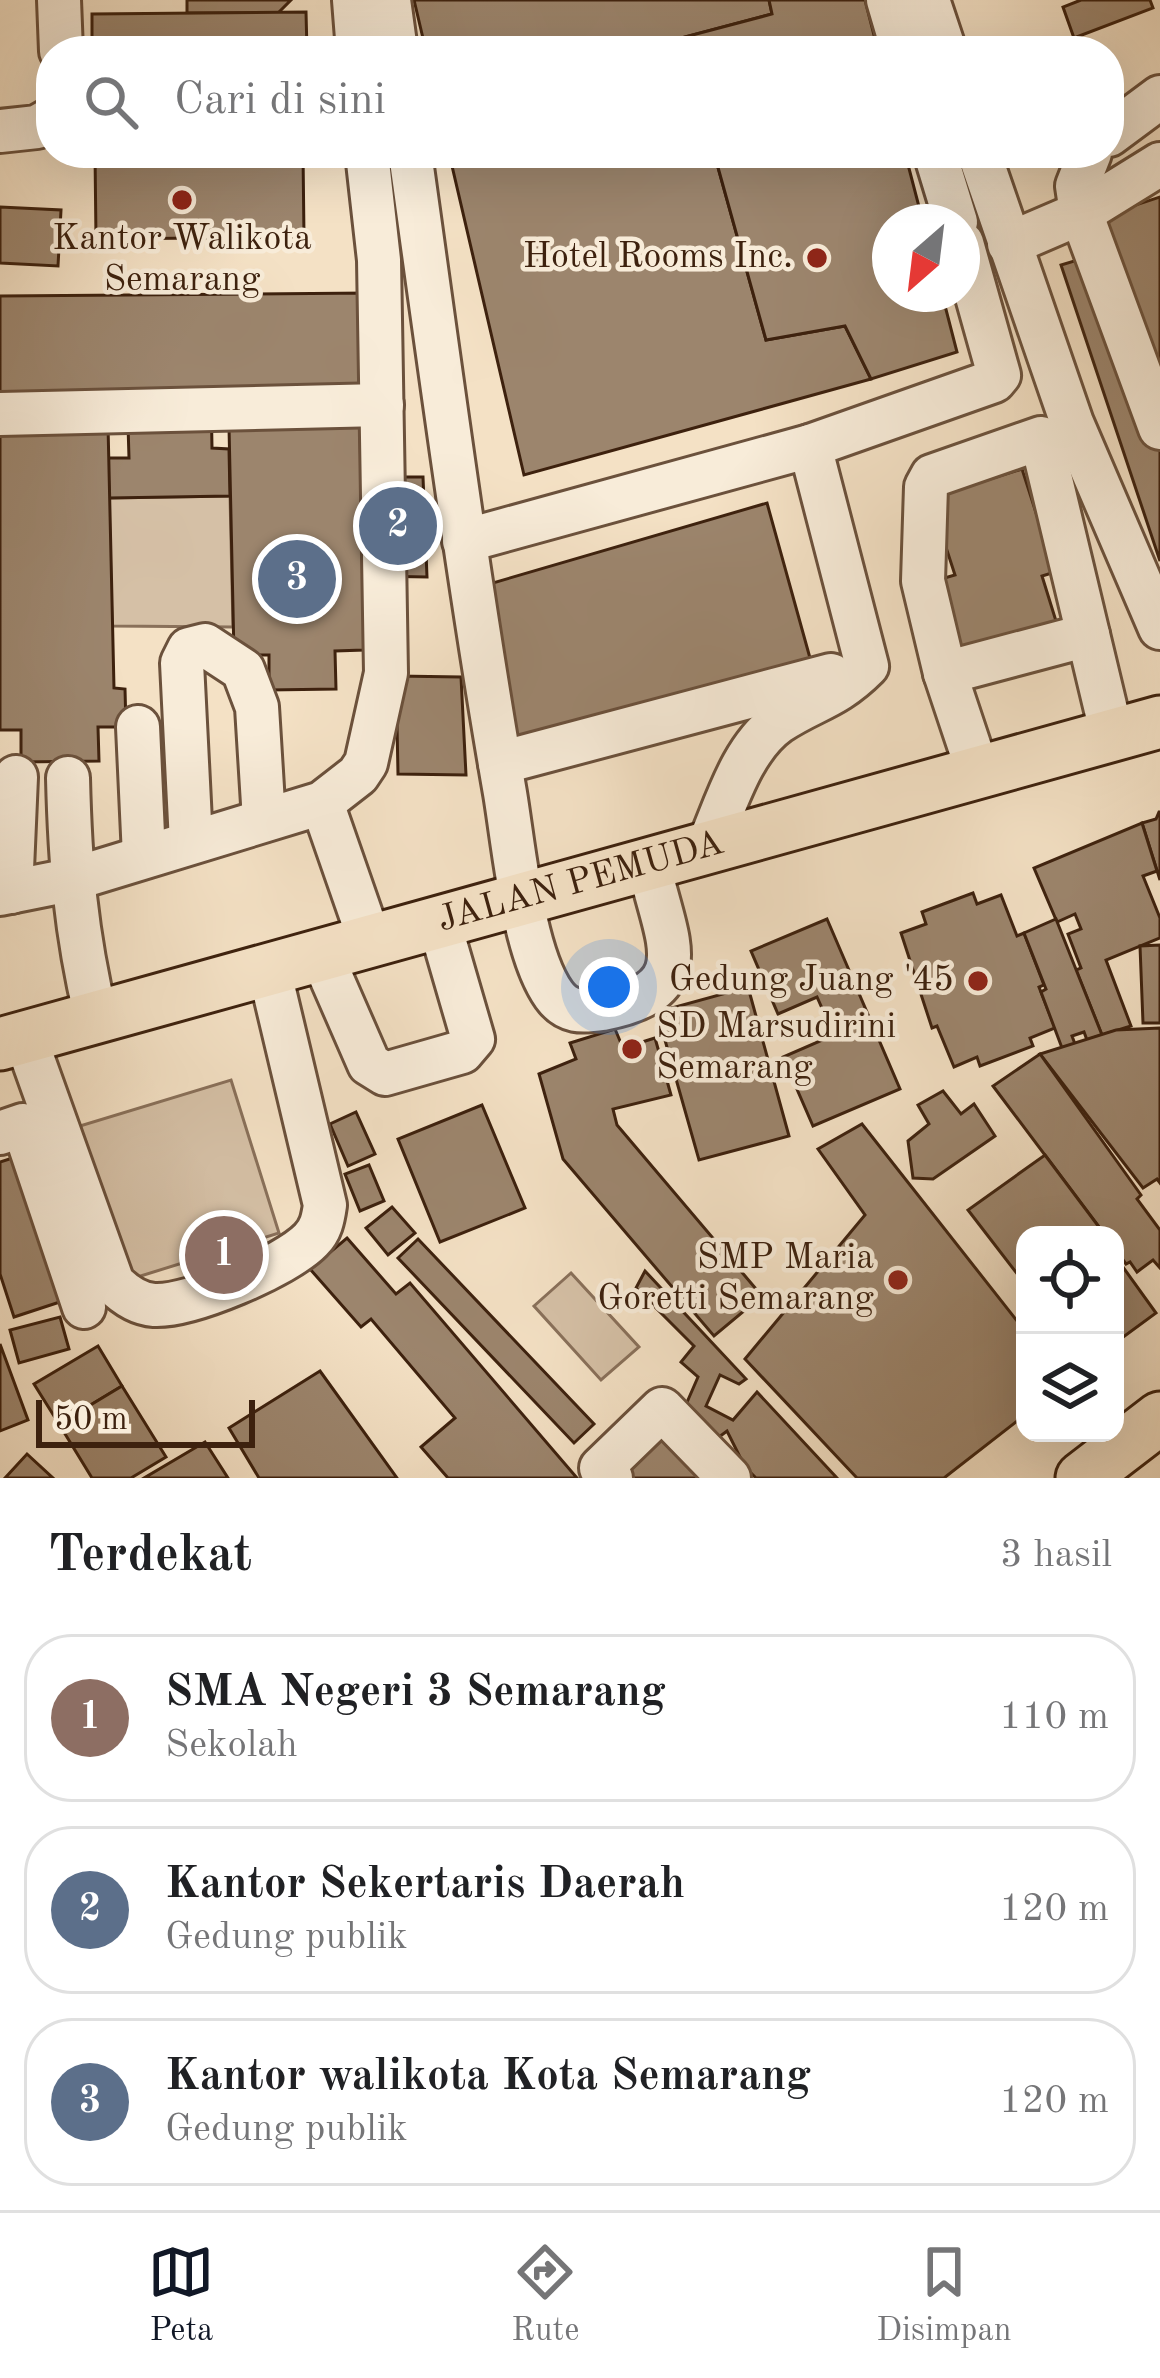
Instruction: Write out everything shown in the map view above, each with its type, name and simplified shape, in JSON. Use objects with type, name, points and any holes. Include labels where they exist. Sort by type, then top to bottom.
[{"type":"main road","name":"JALAN PEMUDA","points":[[12,1040],[1136,729]]},
{"type":"main road","points":[[1082,1478],[1160,1418]]},
{"type":"street","points":[[58,0],[60,36]]},
{"type":"street","points":[[353,0],[357,36]]},
{"type":"street","points":[[389,0],[394,36]]},
{"type":"street","points":[[888,0],[900,36]]},
{"type":"street","points":[[1124,125],[1160,97]]},
{"type":"street","points":[[0,131],[36,127]]},
{"type":"street","points":[[1009,244],[1081,213],[1160,164]]},
{"type":"street","points":[[16,778],[5,893],[70,880],[322,803],[366,763],[386,673],[380,260],[369,168]]},
{"type":"street","points":[[412,168],[464,541],[532,944],[553,994],[567,1009],[584,1012],[631,1003],[663,984],[671,962],[649,864]]},
{"type":"street","points":[[939,168],[950,204]]},
{"type":"street","points":[[984,168],[1053,369],[1151,586],[1160,628]]},
{"type":"street","points":[[1084,168],[1077,186],[1081,213],[1160,428]]},
{"type":"street","points":[[980,307],[999,375]]},
{"type":"street","points":[[464,541],[810,446],[994,381],[999,375],[1053,369]]},
{"type":"street","points":[[0,414],[382,405]]},
{"type":"street","points":[[978,772],[945,673],[923,581],[926,487],[932,476],[1041,438],[1088,635],[1136,729]]},
{"type":"street","points":[[810,446],[867,666]]},
{"type":"street","points":[[945,673],[1088,635]]},
{"type":"street","points":[[191,842],[182,663],[189,649],[206,646],[243,670],[257,707],[264,820]]},
{"type":"street","points":[[500,763],[867,666]]},
{"type":"street","points":[[708,846],[756,746],[775,725],[828,699],[867,666]]},
{"type":"street","points":[[138,727],[144,856]]},
{"type":"street","points":[[68,778],[70,880],[96,1017]]},
{"type":"street","points":[[322,803],[370,941]]},
{"type":"street","points":[[321,954],[369,1064],[385,1074],[462,1052],[473,1039],[439,922]]},
{"type":"street","points":[[12,1040],[113,1283],[125,1295],[149,1306],[177,1304],[236,1283],[302,1247],[322,1224],[325,1205],[269,969]]},
{"type":"street","points":[[2,1125],[23,1125],[30,1140],[84,1307]]},
{"type":"street","points":[[611,1478],[601,1468],[662,1409],[730,1478]]},
{"type":"shaded area","points":[[230,496],[233,627],[112,626],[109,498]]},
{"type":"shaded area","points":[[231,1080],[279,1233],[118,1283],[70,1129]]},
{"type":"shaded area","points":[[571,1273],[639,1347],[601,1380],[534,1306]]},
{"type":"building","points":[[187,0],[291,0],[278,13],[187,13]]},
{"type":"building","points":[[414,0],[769,0],[772,14],[689,36],[422,36]]},
{"type":"building","points":[[769,0],[865,0],[874,36],[689,36],[772,14]]},
{"type":"building","points":[[1081,0],[1150,0],[1153,8],[1073,36],[1063,7]]},
{"type":"building","points":[[306,12],[307,36],[92,36],[92,14]]},
{"type":"building","points":[[95,168],[303,168],[304,237],[96,239]]},
{"type":"building","points":[[452,168],[718,168],[766,340],[845,326],[871,379],[524,475]]},
{"type":"building","name":"Hotel Rooms Inc.","points":[[718,168],[909,168],[918,204],[872,204],[872,312],[947,312],[957,352],[871,379],[845,326],[766,340]]},
{"type":"building","points":[[1160,197],[1160,561],[1061,265],[1078,260],[1078,224]]},
{"type":"building","points":[[0,207],[61,210],[58,266],[0,263]]},
{"type":"building","points":[[368,293],[369,390],[0,392],[0,296]]},
{"type":"building","points":[[211,391],[212,448],[229,449],[230,496],[109,498],[108,458],[129,458],[127,392]]},
{"type":"building","points":[[108,425],[114,688],[125,689],[126,727],[98,727],[99,761],[21,762],[21,730],[0,730],[0,427]]},
{"type":"building","points":[[360,426],[364,650],[335,651],[336,689],[269,690],[269,655],[234,655],[229,427]]},
{"type":"building","points":[[1022,469],[1055,572],[1042,576],[1056,621],[949,654],[927,583],[955,575],[930,498]]},
{"type":"building","points":[[371,477],[423,477],[427,577],[372,576]]},
{"type":"building","points":[[767,503],[810,658],[508,740],[479,587]]},
{"type":"building","points":[[396,676],[461,677],[466,775],[398,774]]},
{"type":"building","points":[[1160,812],[1160,880],[1142,823],[1156,819]]},
{"type":"building","points":[[1142,823],[1157,871],[1143,876],[1160,918],[1160,938],[1106,960],[1131,1026],[1102,1035],[1076,970],[1081,968],[1068,934],[1081,929],[1075,914],[1057,922],[1034,868]]},
{"type":"building","name":"Gedung Juang '45","points":[[973,893],[977,904],[1001,895],[1017,936],[1024,933],[1055,1028],[1030,1038],[1033,1046],[980,1066],[977,1057],[954,1067],[937,1026],[932,1028],[901,933],[926,924],[922,912]]},
{"type":"building","points":[[827,919],[900,1089],[813,1126],[783,1057],[834,1035],[817,997],[778,1014],[751,951]]},
{"type":"building","points":[[1056,919],[1102,1035],[1087,1040],[1084,1032],[1072,1036],[1075,1044],[1062,1048],[1024,933]]},
{"type":"building","points":[[1160,945],[1160,1023],[1143,1023],[1140,946]]},
{"type":"building","points":[[748,987],[789,1136],[699,1160],[657,1012]]},
{"type":"building","points":[[1160,1028],[1160,1183],[1157,1179],[1143,1188],[1040,1054],[1116,1030]]},
{"type":"building","points":[[615,1029],[623,1048],[655,1038],[671,1095],[613,1109],[617,1125],[762,1296],[714,1336],[563,1159],[539,1074],[576,1059],[570,1043]]},
{"type":"building","points":[[1040,1054],[1141,1195],[1137,1199],[1160,1230],[1160,1268],[1153,1260],[1137,1272],[1130,1262],[1126,1264],[1124,1226],[1098,1226],[993,1086]]},
{"type":"building","points":[[943,1091],[961,1114],[974,1104],[995,1136],[933,1179],[913,1178],[908,1141],[929,1124],[918,1105]]},
{"type":"building","points":[[482,1105],[525,1208],[440,1242],[398,1139]]},
{"type":"building","points":[[356,1112],[375,1154],[348,1166],[330,1124]]},
{"type":"building","name":"SMP Maria Goretti Semarang","points":[[862,1124],[1016,1320],[1016,1422],[944,1478],[857,1478],[745,1359],[865,1215],[818,1149]]},
{"type":"building","points":[[25,1154],[72,1298],[14,1317],[0,1274],[0,1162]]},
{"type":"building","points":[[1045,1155],[1098,1226],[1016,1226],[1016,1272],[968,1210]]},
{"type":"building","points":[[369,1165],[384,1201],[360,1211],[345,1174]]},
{"type":"building","points":[[392,1207],[415,1233],[388,1255],[366,1228]]},
{"type":"building","points":[[347,1238],[396,1294],[410,1283],[577,1478],[448,1478],[421,1447],[455,1418],[371,1319],[361,1327],[310,1269]]},
{"type":"building","points":[[418,1239],[594,1424],[574,1443],[398,1258]]},
{"type":"building","points":[[1124,1269],[1156,1313],[1124,1336]]},
{"type":"building","points":[[645,1271],[746,1379],[739,1384],[720,1375],[706,1406],[733,1420],[757,1392],[837,1478],[756,1478],[727,1431],[711,1443],[681,1416],[698,1377],[681,1362],[694,1346],[636,1288]]},
{"type":"building","points":[[60,1317],[69,1349],[19,1363],[10,1330]]},
{"type":"building","points":[[0,1344],[28,1420],[0,1431]]},
{"type":"building","points":[[98,1346],[122,1386],[59,1424],[34,1384]]},
{"type":"building","points":[[320,1371],[397,1478],[259,1478],[229,1428]]},
{"type":"building","points":[[122,1386],[166,1457],[131,1478],[92,1478],[59,1424]]},
{"type":"building","points":[[659,1421],[714,1478],[630,1478],[615,1462]]},
{"type":"building","points":[[205,1442],[228,1478],[144,1478]]},
{"type":"building","points":[[27,1454],[53,1478],[5,1478]]},
{"type":"place","name":"Kantor Walikota Semarang","points":[[182,200]]},
{"type":"place","name":"Hotel Rooms Inc.","points":[[817,258]]},
{"type":"place","name":"Kantor Sekertaris Daerah","points":[[398,526]]},
{"type":"place","name":"Kantor walikota Kota Semarang","points":[[297,579]]},
{"type":"place","name":"Gedung Juang '45","points":[[978,981]]},
{"type":"place","name":"SD Marsudirini Semarang","points":[[632,1049]]},
{"type":"place","name":"SMA Negeri 3 Semarang","points":[[224,1255]]},
{"type":"place","name":"SMP Maria Goretti Semarang","points":[[898,1280]]}]
